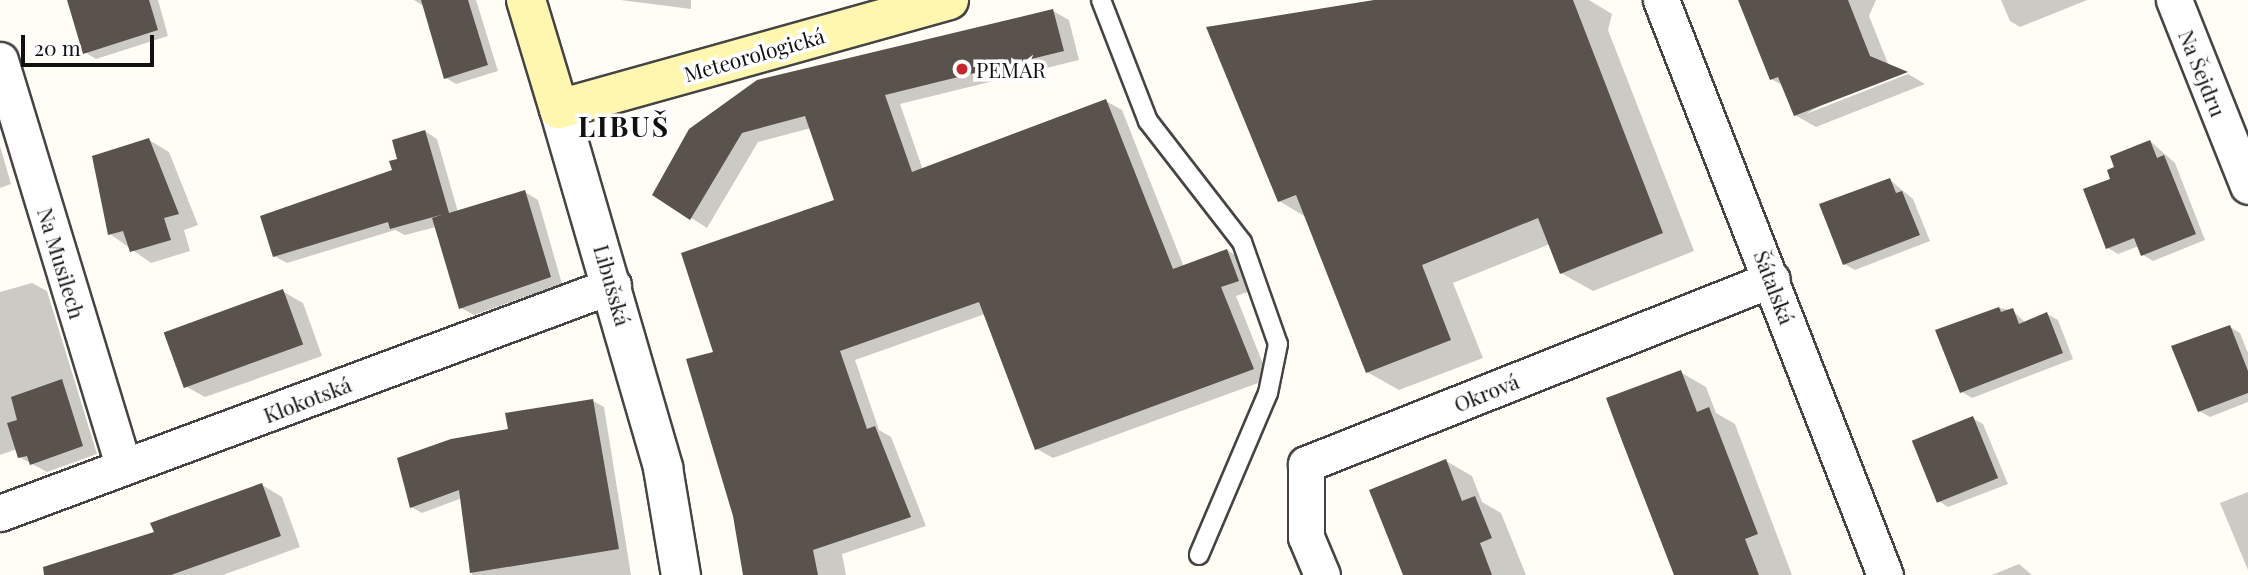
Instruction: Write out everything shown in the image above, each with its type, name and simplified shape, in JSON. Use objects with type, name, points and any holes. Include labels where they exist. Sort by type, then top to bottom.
[{"type":"main road","name":"Libušská","points":[[526,0],[559,109]]},
{"type":"main road","name":"Meteorologická","points":[[559,109],[949,0]]},
{"type":"street","name":"Šátalská","points":[[1661,0],[1772,279],[1885,575]]},
{"type":"street","name":"Na Šejdru","points":[[2174,0],[2248,186]]},
{"type":"street","name":"Na Musilech","points":[[0,60],[124,467]]},
{"type":"street","name":"Libušská","points":[[559,109],[613,285],[663,468],[681,575]]},
{"type":"street","name":"Okrová","points":[[1322,575],[1306,537],[1306,464],[1772,279]]},
{"type":"street","name":"Klokotská","points":[[0,513],[613,285]]},
{"type":"lane","points":[[1101,0],[1148,121],[1242,242],[1278,344],[1268,393],[1199,555]]},
{"type":"building","points":[[67,0],[149,0],[158,30],[83,54]]},
{"type":"building","points":[[421,0],[468,0],[488,65],[444,79]]},
{"type":"building","points":[[1374,0],[1573,0],[1663,233],[1560,274],[1538,218],[1422,265],[1451,340],[1366,373],[1296,195],[1278,202],[1206,27]]},
{"type":"building","points":[[1738,0],[1848,0],[1870,56],[1908,72],[1794,116],[1778,77],[1770,80]]},
{"type":"building","points":[[1053,9],[1064,51],[885,95],[912,172],[1106,99],[1173,269],[1227,249],[1239,281],[1221,287],[1254,369],[1035,450],[979,302],[840,351],[867,429],[875,426],[911,517],[813,550],[818,575],[743,575],[733,516],[686,359],[713,352],[681,253],[834,200],[805,116],[742,133],[690,220],[652,195],[689,129],[757,80]]},
{"type":"building","points":[[425,130],[449,213],[525,190],[551,277],[459,309],[432,218],[444,214],[390,229],[388,222],[273,257],[260,216],[392,170],[389,161],[397,159],[392,140]]},
{"type":"building","points":[[149,138],[179,214],[164,218],[171,240],[130,252],[123,231],[108,235],[92,156]]},
{"type":"building","points":[[2150,140],[2157,158],[2164,155],[2196,234],[2141,256],[2134,238],[2106,249],[2083,189],[2110,179],[2107,170],[2114,167],[2110,156]]},
{"type":"building","points":[[1890,178],[1896,193],[1902,191],[1920,235],[1843,265],[1819,204]]},
{"type":"building","points":[[283,289],[303,344],[184,388],[164,332]]},
{"type":"building","points":[[1999,307],[2001,312],[2013,308],[2019,324],[2047,312],[2063,353],[1960,393],[1935,330]]},
{"type":"building","points":[[2230,325],[2248,371],[2248,393],[2198,412],[2171,346]]},
{"type":"building","points":[[1681,370],[1697,412],[1709,407],[1758,534],[1745,539],[1759,575],[1674,575],[1622,441],[1606,398]]},
{"type":"building","points":[[62,379],[83,446],[30,465],[27,456],[18,458],[7,423],[17,420],[11,397]]},
{"type":"building","points":[[593,399],[619,549],[470,573],[459,490],[410,508],[397,458],[451,439],[508,429],[505,413]]},
{"type":"building","points":[[1973,416],[1998,478],[1937,503],[1912,441]]},
{"type":"building","points":[[1446,459],[1462,501],[1475,496],[1492,538],[1480,543],[1492,575],[1403,575],[1369,490]]},
{"type":"building","points":[[262,483],[281,536],[171,575],[44,575],[43,567],[154,532],[150,523]]},
{"type":"place","name":"PEMAR","points":[[962,69]]},
{"type":"district","name":"LIBUŠ","points":[[624,126]]}]
